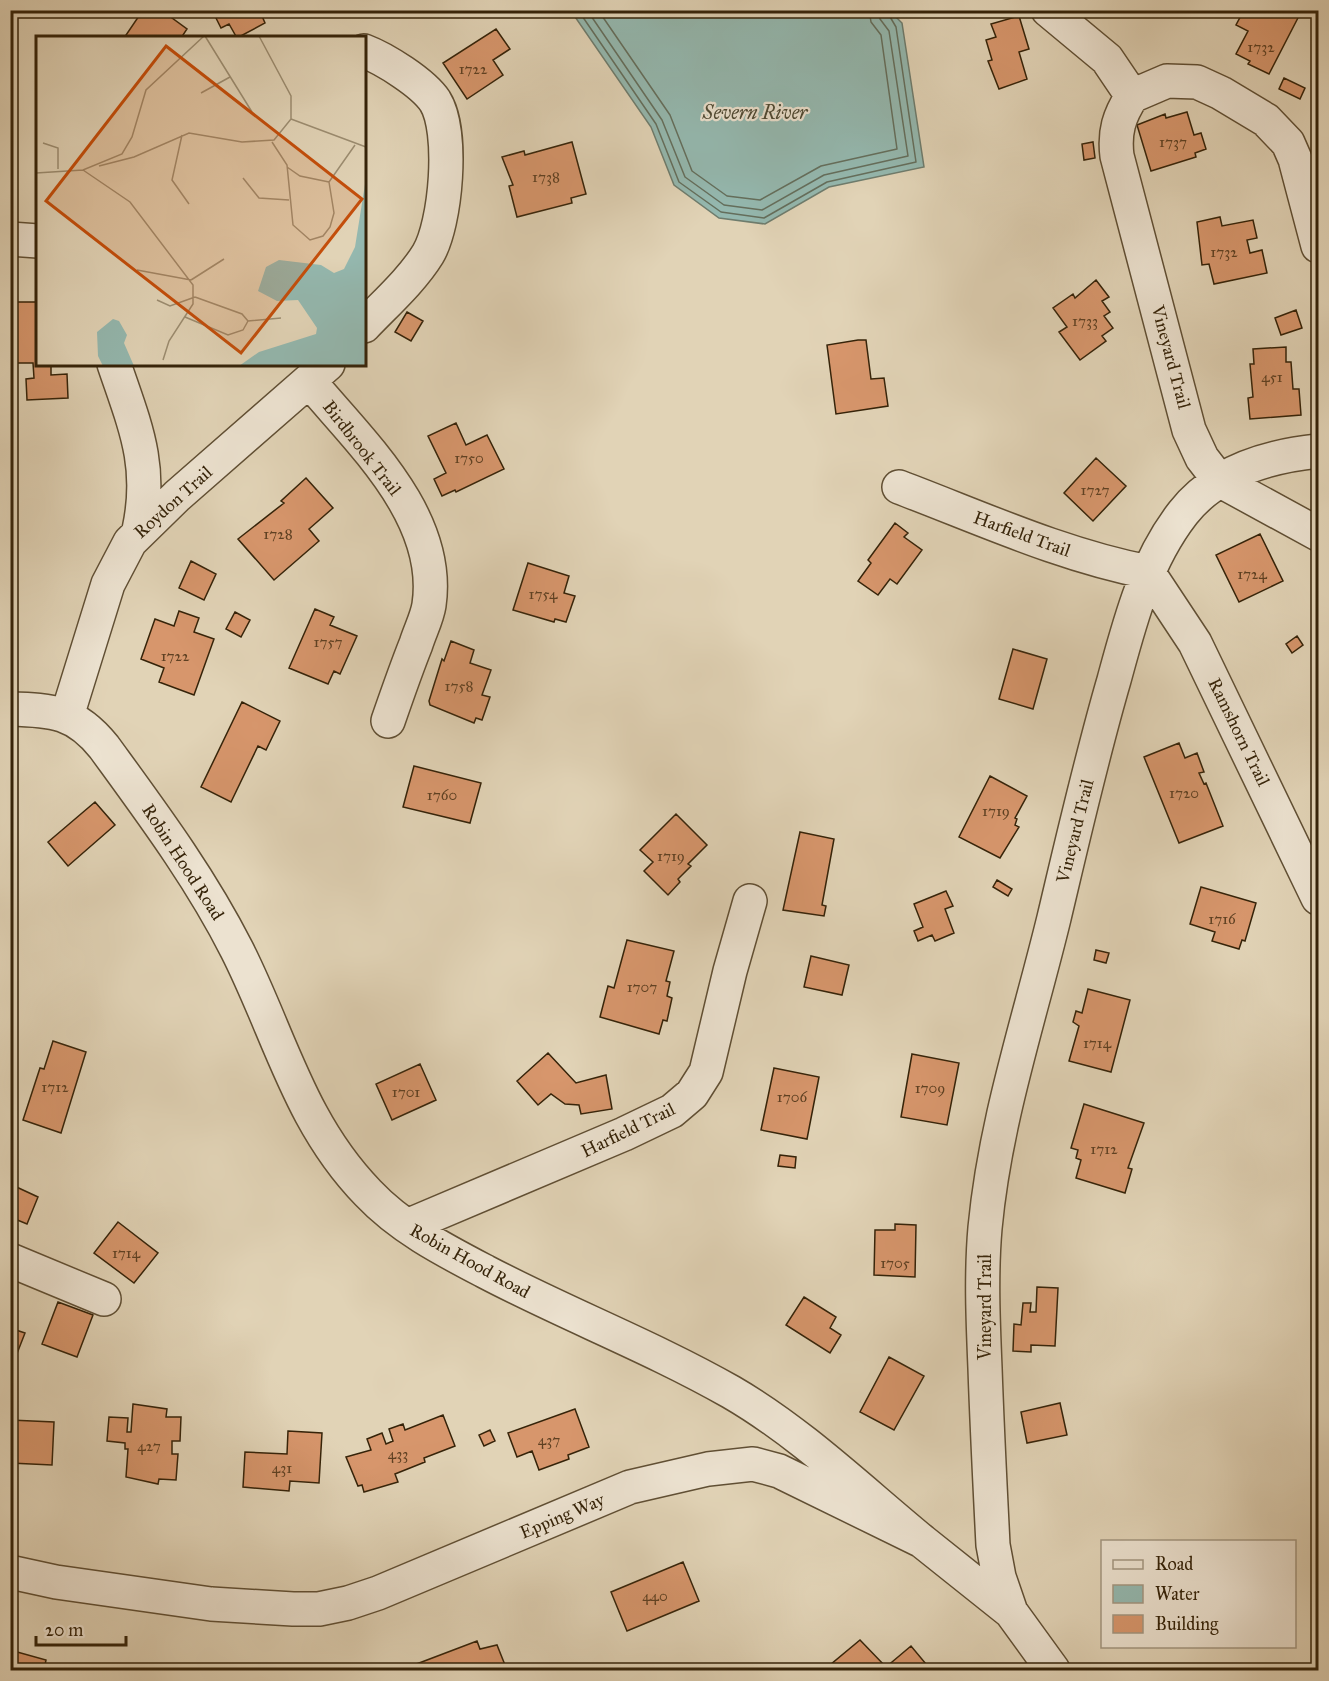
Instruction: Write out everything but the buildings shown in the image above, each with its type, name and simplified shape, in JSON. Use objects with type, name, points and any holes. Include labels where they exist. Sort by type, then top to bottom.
[{"type":"street","points":[[1048,10],[1107,59],[1132,96],[1167,81],[1197,82],[1221,93],[1266,120],[1288,143],[1295,159],[1318,246]]},
{"type":"street","points":[[366,52],[397,69],[435,101],[442,117],[445,135],[441,216],[437,235],[428,254],[366,324]]},
{"type":"street","name":"Vineyard Trail","points":[[1011,1612],[999,1577],[993,1534],[983,1323],[986,1224],[1013,1069],[1047,947],[1101,726],[1134,607],[1164,538],[1185,510],[1219,480],[1202,458],[1189,430],[1117,156],[1115,139],[1117,125],[1121,113],[1132,96]]},
{"type":"street","points":[[10,239],[36,241]]},
{"type":"street","points":[[115,366],[134,423],[145,467],[146,488],[139,530]]},
{"type":"street","name":"Roydon Trail","points":[[67,716],[108,584],[120,559],[139,530],[319,373]]},
{"type":"street","name":"Birdbrook Trail","points":[[319,373],[413,517],[425,547],[431,576],[429,607],[388,721]]},
{"type":"street","points":[[1219,480],[1266,461],[1318,451]]},
{"type":"street","points":[[1219,480],[1318,534]]},
{"type":"street","name":"Harfield Trail","points":[[899,487],[1064,550],[1109,564],[1148,572]]},
{"type":"street","name":"Ramshorn Trail","points":[[1148,572],[1195,643],[1318,898]]},
{"type":"street","name":"Robin Hood Road","points":[[10,710],[42,710],[67,716],[91,730],[104,747],[197,877],[239,954],[280,1052],[323,1134],[344,1165],[370,1195],[407,1226],[529,1294],[614,1332],[731,1392],[775,1421],[922,1541]]},
{"type":"street","name":"Harfield Trail","points":[[407,1226],[624,1134],[672,1111],[692,1094],[706,1072],[730,971],[750,901]]},
{"type":"street","points":[[10,1260],[104,1299]]},
{"type":"street","name":"Epping Way","points":[[10,1572],[56,1582],[211,1604],[319,1609],[378,1593],[630,1487],[742,1464],[764,1466],[922,1541],[1011,1612],[1053,1671]]},
{"type":"water","name":"Severn River","points":[[571,11],[890,11],[902,23],[924,167],[829,187],[765,224],[719,218],[674,185],[651,127]]}]
